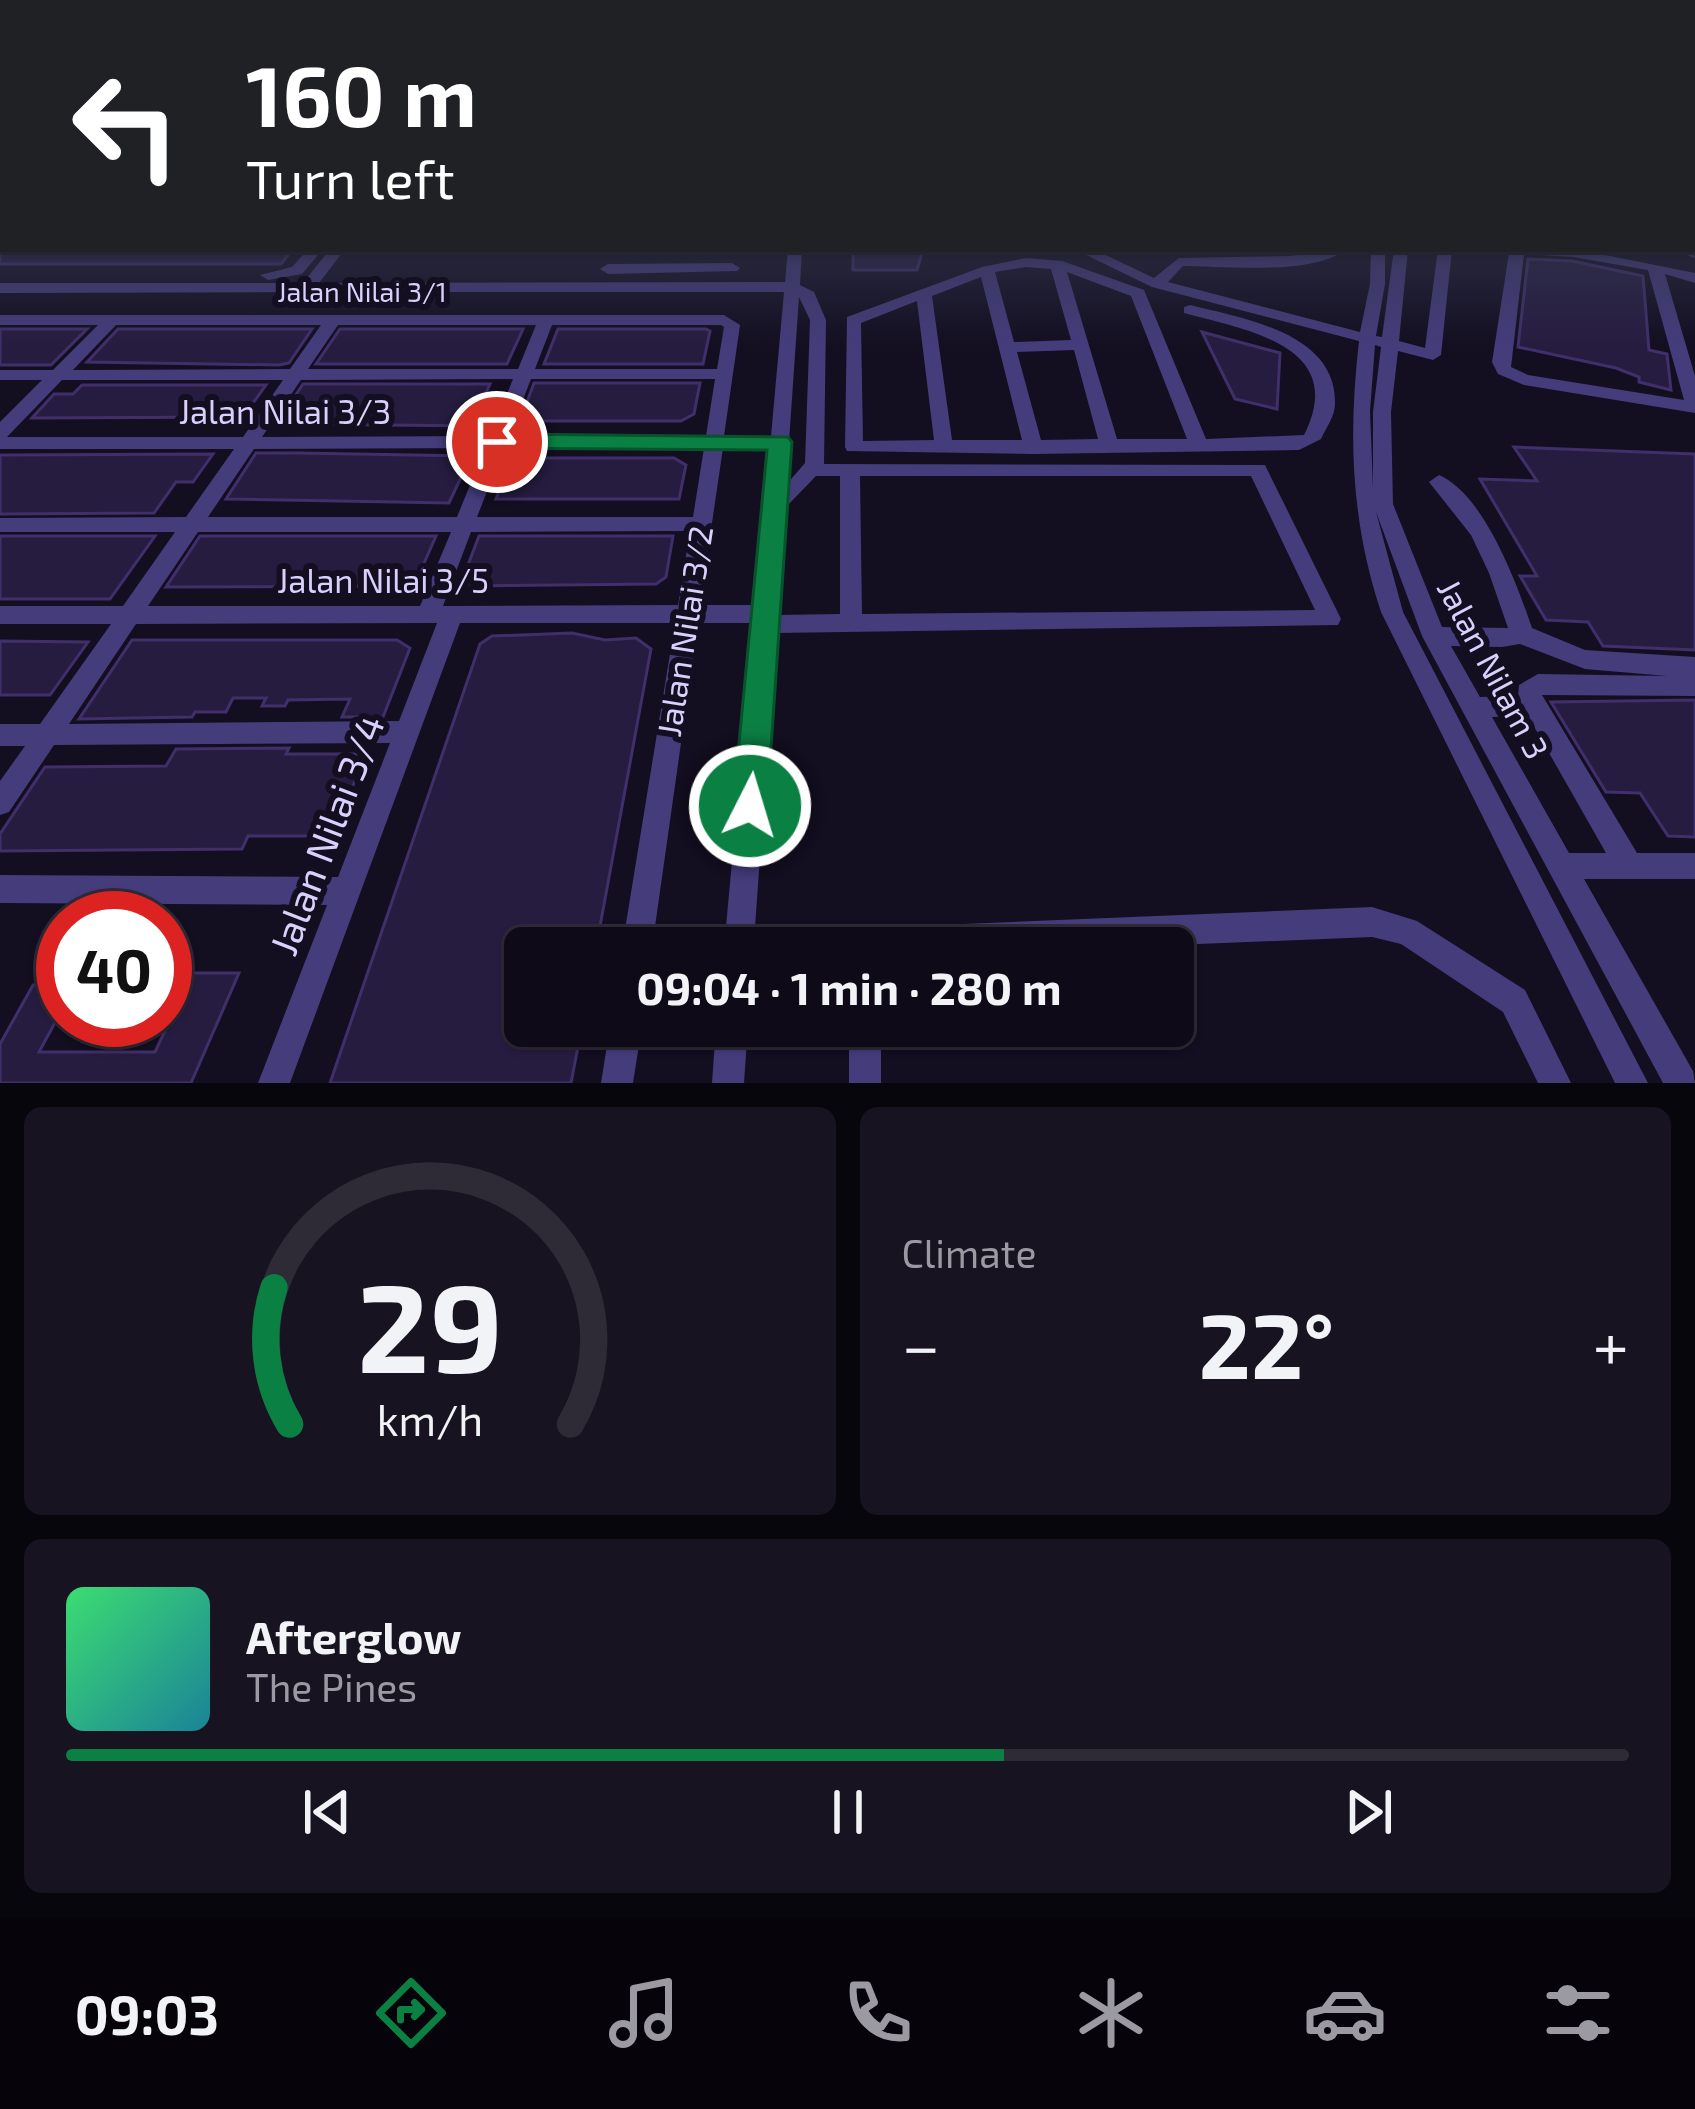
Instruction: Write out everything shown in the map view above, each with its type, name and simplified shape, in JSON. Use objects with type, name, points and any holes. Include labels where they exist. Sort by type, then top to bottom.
[{"type":"street","points":[[0,274],[290,274],[313,252]]},
{"type":"street","points":[[303,294],[336,252]]},
{"type":"street","points":[[605,278],[613,252]]},
{"type":"street","name":"Jalan Nilai 3/2","points":[[641,927],[732,326],[727,302],[734,252]]},
{"type":"street","points":[[740,927],[795,252]]},
{"type":"street","points":[[1088,252],[1157,284],[1437,353],[1444,252]]},
{"type":"street","points":[[1157,284],[1179,262],[1309,258],[1337,252]]},
{"type":"street","name":"Jalan Nilam 3","points":[[1378,252],[1383,504],[1434,636],[1681,1083]]},
{"type":"street","name":"Jalan Nilam 3","points":[[1400,252],[1378,342],[1360,500],[1372,560],[1392,612],[1632,1083]]},
{"type":"street","points":[[1514,252],[1501,362],[1504,370],[1524,380],[1695,407],[1655,267]]},
{"type":"street","points":[[1558,252],[1695,278]]},
{"type":"street","points":[[1190,310],[1288,340],[1304,351],[1317,366],[1326,405],[1312,439],[1299,444],[1034,448],[854,446],[853,320],[1008,263],[1069,264],[1139,294],[1198,445]]},
{"type":"street","points":[[1057,264],[1109,446]]},
{"type":"street","points":[[0,302],[303,294],[732,268]]},
{"type":"street","points":[[987,270],[1034,448]]},
{"type":"street","points":[[605,278],[727,302]]},
{"type":"street","points":[[0,288],[727,302],[808,295],[818,319],[811,470],[775,506]]},
{"type":"street","points":[[924,293],[944,448]]},
{"type":"street","name":"Jalan Nilai 3/1","points":[[0,320],[546,320],[727,302]]},
{"type":"street","points":[[0,433],[112,320]]},
{"type":"street","points":[[0,802],[333,320]]},
{"type":"street","name":"Jalan Nilai 3/4","points":[[274,1083],[407,732],[464,524],[546,320]]},
{"type":"street","points":[[1010,347],[1081,345]]},
{"type":"street","points":[[817,369],[852,369]]},
{"type":"street","points":[[0,374],[724,374]]},
{"type":"street","name":"Jalan Nilai 3/3","points":[[0,443],[780,442]]},
{"type":"street","points":[[811,470],[850,471],[851,624]]},
{"type":"street","name":"Jalan Nilai 3/5","points":[[0,614],[688,614],[851,624],[1330,619],[1258,470],[850,471]]},
{"type":"street","points":[[1438,482],[1463,503],[1513,604],[1522,634]]},
{"type":"street","points":[[0,525],[702,524]]},
{"type":"street","points":[[1434,636],[1522,634],[1556,654],[1596,662],[1695,667]]},
{"type":"street","points":[[1628,864],[1528,692],[1538,684],[1695,686]]},
{"type":"street","points":[[1473,707],[1535,706]]},
{"type":"street","points":[[0,735],[407,732]]},
{"type":"street","points":[[1561,866],[1695,866]]},
{"type":"street","points":[[0,889],[347,891]]},
{"type":"street","points":[[1194,930],[1372,922],[1407,931],[1514,1001],[1555,1083]]},
{"type":"street","points":[[617,1083],[623,1047]]},
{"type":"street","points":[[728,1083],[731,1047]]},
{"type":"street","points":[[865,1047],[865,1083]]},
{"type":"building","points":[[0,252],[291,252],[281,264],[0,264]]},
{"type":"building","points":[[853,252],[922,252],[917,270],[853,270]]},
{"type":"building","points":[[1528,259],[1572,261],[1643,276],[1649,350],[1667,354],[1671,390],[1639,382],[1639,377],[1616,368],[1518,347]]},
{"type":"building","points":[[0,329],[87,329],[51,365],[0,365]]},
{"type":"building","points":[[118,329],[312,329],[289,363],[279,365],[87,362]]},
{"type":"building","points":[[340,329],[523,329],[507,364],[316,364]]},
{"type":"building","points":[[558,329],[710,331],[703,364],[544,364]]},
{"type":"building","points":[[1202,332],[1280,353],[1277,409],[1235,399]]},
{"type":"building","points":[[534,383],[700,383],[694,414],[681,421],[520,421]]},
{"type":"building","points":[[303,384],[490,384],[485,395],[499,395],[485,426],[277,424]]},
{"type":"building","points":[[82,385],[266,385],[243,417],[32,418],[54,394],[73,394]]},
{"type":"building","points":[[1514,447],[1695,454],[1695,650],[1603,646],[1588,622],[1546,620],[1520,576],[1537,576],[1480,479],[1537,481]]},
{"type":"building","points":[[256,453],[471,456],[449,503],[226,499]]},
{"type":"building","points":[[213,454],[193,482],[176,482],[154,513],[0,514],[0,455]]},
{"type":"building","points":[[511,458],[674,458],[686,465],[679,499],[496,499]]},
{"type":"building","points":[[0,536],[155,536],[110,599],[0,599]]},
{"type":"building","points":[[200,536],[436,536],[414,586],[166,587]]},
{"type":"building","points":[[479,536],[673,536],[666,577],[656,584],[460,586]]},
{"type":"building","points":[[572,633],[605,640],[636,638],[651,649],[600,927],[504,927],[504,1047],[578,1047],[571,1083],[330,1083],[480,644],[492,636]]},
{"type":"building","points":[[132,640],[397,640],[410,648],[383,717],[342,717],[350,699],[288,700],[285,706],[262,706],[266,698],[233,698],[226,712],[195,712],[192,717],[79,719]]},
{"type":"building","points":[[0,641],[88,642],[50,695],[0,695]]},
{"type":"building","points":[[1695,700],[1695,837],[1668,836],[1640,793],[1606,792],[1551,702]]},
{"type":"building","points":[[289,748],[286,754],[366,754],[338,822],[319,836],[248,836],[242,849],[0,851],[0,834],[45,767],[166,766],[176,749]]},
{"type":"building","points":[[192,973],[239,973],[191,1083],[0,1083],[0,1044],[33,985],[39,1052],[155,1052],[157,1047],[192,1047]]},
{"type":"route","points":[[497,442],[780,442],[750,806]]}]
